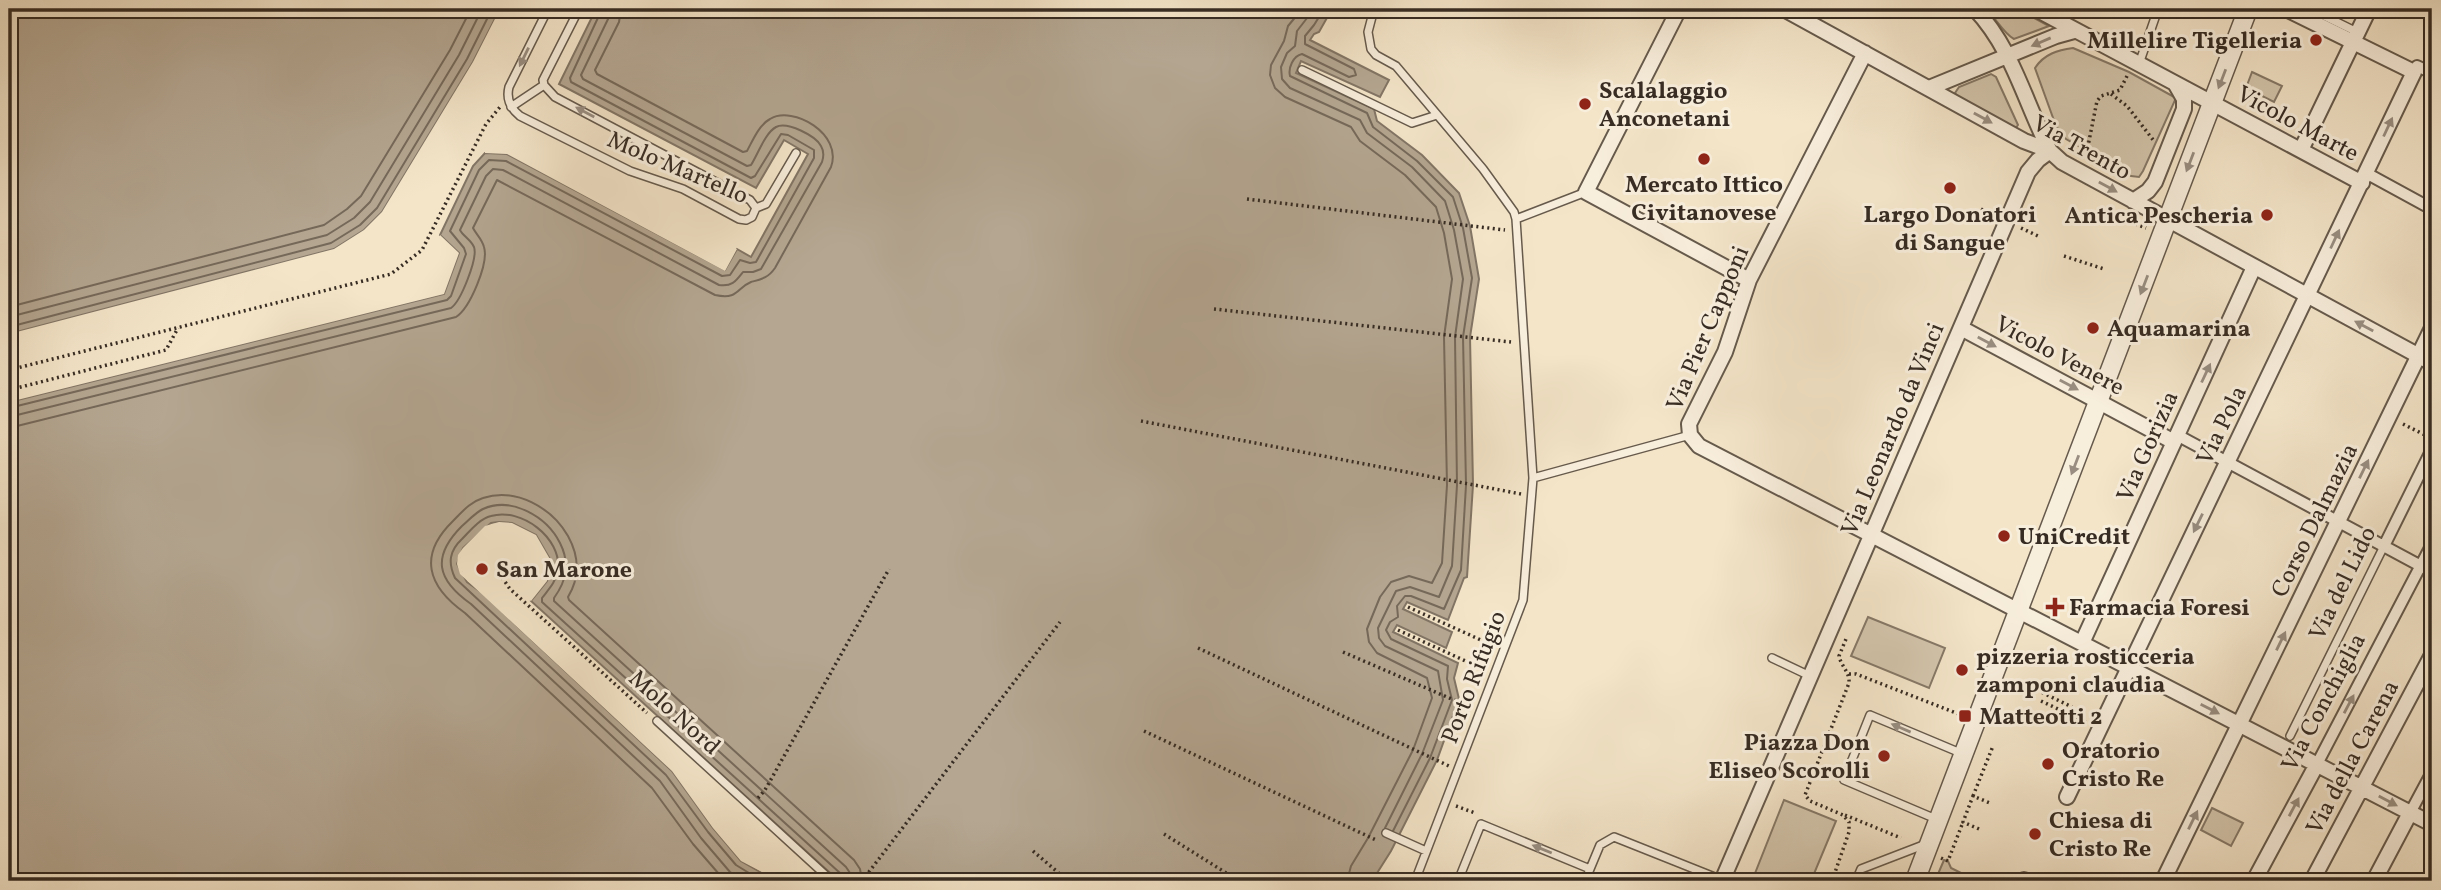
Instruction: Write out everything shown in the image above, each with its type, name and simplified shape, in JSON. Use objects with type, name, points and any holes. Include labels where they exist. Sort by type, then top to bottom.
[{"type":"street","points":[[1679,9],[1586,192],[1749,280]]},
{"type":"street","name":"Via Trento","points":[[1784,9],[2024,141],[2050,151],[2062,162],[2168,221],[2432,363]]},
{"type":"street","points":[[1975,9],[1988,23],[2009,56],[2050,151]]},
{"type":"street","name":"Vicolo Marte","points":[[2036,9],[2134,68],[2176,85],[2301,150],[2432,209]]},
{"type":"street","points":[[1915,881],[2248,9]]},
{"type":"street","points":[[2286,9],[2355,37],[2414,72],[2417,66],[2432,73]]},
{"type":"street","points":[[2301,150],[2369,9]]},
{"type":"street","points":[[1929,88],[2074,31]]},
{"type":"street","name":"Via Pier Capponi","points":[[1865,53],[1749,280],[1725,352],[1689,424],[1690,435],[1699,446],[2432,824]]},
{"type":"street","name":"Via Pola","points":[[2067,797],[2414,72]]},
{"type":"street","points":[[2133,201],[2148,191],[2155,182],[2184,110],[2184,99],[2176,85]]},
{"type":"street","name":"Via Leonardo da Vinci","points":[[1722,881],[2028,172],[2050,151]]},
{"type":"street","name":"Via Gorizia","points":[[2082,643],[2254,267]]},
{"type":"street","name":"Vicolo Venere","points":[[1961,328],[2100,401],[2228,462],[2432,572]]},
{"type":"street","name":"Corso Dalmazia","points":[[2163,881],[2432,328]]},
{"type":"street","name":"Via del Lido","points":[[2384,546],[2432,449]]},
{"type":"street","name":"Via Conchiglia","points":[[2254,881],[2432,544]]},
{"type":"street","name":"Via della Carena","points":[[2312,881],[2432,654]]},
{"type":"street","points":[[2374,881],[2432,772]]},
{"type":"lane","points":[[548,9],[509,87],[508,99],[511,107],[544,85],[543,80],[579,9]]},
{"type":"lane","name":"Porto Rifugio","points":[[1374,9],[1368,32],[1371,49],[1376,55],[1396,66],[1499,190],[1517,219],[1533,478],[1523,600],[1415,881]]},
{"type":"lane","points":[[2134,68],[2158,9]]},
{"type":"lane","points":[[2311,9],[2355,37]]},
{"type":"lane","points":[[1302,70],[1412,123],[1437,115]]},
{"type":"lane","name":"Molo Martello","points":[[511,107],[520,116],[621,167],[683,190],[739,219],[747,220],[752,217],[755,208],[750,200],[555,97],[544,85]]},
{"type":"lane","points":[[755,208],[766,204],[796,153]]},
{"type":"lane","points":[[1517,219],[1586,192]]},
{"type":"lane","points":[[1533,478],[1690,435]]},
{"type":"lane","name":"Via del Lido","points":[[2290,736],[2384,546]]},
{"type":"lane","points":[[1772,658],[1811,676]]},
{"type":"lane","points":[[1939,820],[1844,780],[1870,715],[1964,755]]},
{"type":"lane","name":"Molo Nord","points":[[657,721],[832,881]]},
{"type":"lane","points":[[1458,881],[1481,824],[1590,869]]},
{"type":"lane","points":[[1386,833],[1426,851]]},
{"type":"lane","points":[[1585,881],[1600,845],[1614,836],[1722,881]]},
{"type":"lane","points":[[1856,881],[1861,869],[1930,843]]},
{"type":"path","points":[[2096,161],[2087,151],[2096,106],[2101,96],[2120,90],[2134,68]]},
{"type":"path","points":[[2111,94],[2127,106],[2158,145]]},
{"type":"path","points":[[9,370],[391,274],[422,250],[486,124],[508,99]]},
{"type":"path","points":[[1247,199],[1518,232]]},
{"type":"path","points":[[1981,209],[1992,215]]},
{"type":"path","points":[[2125,220],[2147,228]]},
{"type":"path","points":[[2022,229],[2038,236]]},
{"type":"path","points":[[2064,256],[2104,269]]},
{"type":"path","points":[[1214,309],[1525,343]]},
{"type":"path","points":[[9,390],[166,350],[178,327]]},
{"type":"path","points":[[2396,420],[2432,439]]},
{"type":"path","points":[[1141,421],[1532,496]]},
{"type":"path","name":"Molo Nord","points":[[500,567],[501,576],[510,589],[657,721]]},
{"type":"path","points":[[755,800],[765,790],[889,569]]},
{"type":"path","points":[[1408,607],[1504,650]]},
{"type":"path","points":[[862,881],[1060,622]]},
{"type":"path","points":[[1398,630],[1494,674]]},
{"type":"path","points":[[1849,632],[1839,656],[1841,664],[1849,674],[1849,683],[1805,795],[1810,801],[1901,838]]},
{"type":"path","points":[[1198,648],[1437,761]]},
{"type":"path","points":[[1343,652],[1458,702]]},
{"type":"path","points":[[1849,674],[1856,674],[1962,715]]},
{"type":"path","points":[[2037,690],[2072,707]]},
{"type":"path","points":[[2041,701],[2100,729]]},
{"type":"path","points":[[1144,731],[1385,844]]},
{"type":"path","points":[[1941,858],[1948,861],[1993,746]]},
{"type":"path","points":[[1973,796],[1990,803]]},
{"type":"path","points":[[1445,802],[1477,814],[1481,824]]},
{"type":"path","points":[[1832,881],[1849,832],[1849,822],[1843,815]]},
{"type":"path","points":[[1963,822],[1979,829]]},
{"type":"path","points":[[1164,834],[1239,881]]},
{"type":"path","points":[[1033,851],[1068,881]]},
{"type":"path","points":[[1934,876],[1945,881]]},
{"type":"shaded area","points":[[1986,9],[2017,9],[2049,26],[2014,39]]},
{"type":"shaded area","points":[[2073,48],[2129,72],[2176,98],[2139,177],[2131,176],[2066,139],[2056,126],[2035,68],[2052,54]]},
{"type":"shaded area","points":[[2252,72],[2282,86],[2274,102],[2246,88]]},
{"type":"shaded area","points":[[1991,74],[1996,77],[2018,125],[2015,129],[1955,93],[1959,87]]},
{"type":"shaded area","points":[[1868,617],[1945,648],[1929,688],[1851,656]]},
{"type":"shaded area","points":[[1784,800],[1836,821],[1811,881],[1752,881]]},
{"type":"shaded area","points":[[2212,808],[2243,823],[2231,846],[2201,830]]},
{"type":"shaded area","points":[[1944,860],[1948,861],[1951,868],[1977,881],[1935,881]]},
{"type":"water","points":[[9,9],[500,9],[473,62],[382,212],[364,230],[334,249],[9,334]]},
{"type":"water","points":[[596,9],[1332,9],[1319,32],[1310,40],[1389,80],[1380,97],[1301,61],[1296,73],[1374,109],[1377,121],[1422,155],[1459,193],[1470,226],[1479,279],[1470,337],[1473,485],[1467,577],[1464,578],[1448,620],[1407,602],[1403,609],[1452,632],[1446,648],[1397,625],[1393,632],[1458,663],[1454,678],[1459,699],[1437,760],[1391,851],[1372,881],[839,881],[531,601],[547,581],[551,561],[536,535],[512,523],[499,522],[491,523],[463,548],[457,564],[467,582],[481,592],[672,771],[713,828],[741,861],[776,881],[9,881],[9,402],[444,294],[459,253],[440,235],[473,166],[485,153],[507,154],[725,270],[737,249],[751,257],[808,154],[784,140],[756,188],[559,84]]},
{"type":"pier","points":[[500,9],[503,9],[476,64],[385,214],[366,233],[335,253],[9,337],[9,334],[334,249],[364,230],[382,212],[473,62]]},
{"type":"pier","points":[[485,150],[508,151],[724,266],[734,248],[737,249],[725,271],[507,154],[485,153]]},
{"type":"pier","points":[[440,235],[459,253],[444,294],[9,402],[9,398],[442,291],[455,254],[439,238]]},
{"type":"pier","points":[[499,522],[512,523],[536,535],[551,561],[547,581],[531,601],[528,599],[544,579],[547,562],[534,538],[511,526],[499,525],[487,529],[461,557],[463,572],[674,768],[716,826],[744,858],[779,881],[741,861],[713,828],[672,771],[460,574],[458,555],[463,548],[485,526]]},
{"type":"place","name":"Millelire Tigelleria","points":[[2316,40]]},
{"type":"place","name":"Scalalaggio Anconetani","points":[[1585,104]]},
{"type":"place","name":"Mercato Ittico Civitanovese","points":[[1704,159]]},
{"type":"place","name":"Largo Donatori di Sangue","points":[[1950,188]]},
{"type":"place","name":"Antica Pescheria","points":[[2267,215]]},
{"type":"place","name":"Aquamarina","points":[[2093,328]]},
{"type":"place","name":"UniCredit","points":[[2004,536]]},
{"type":"place","name":"San Marone","points":[[482,569]]},
{"type":"place","name":"Farmacia Foresi","points":[[2055,607]]},
{"type":"place","name":"pizzeria rosticceria zamponi claudia","points":[[1962,670]]},
{"type":"place","name":"Matteotti 2","points":[[1965,716]]},
{"type":"place","name":"Piazza Don Eliseo Scorolli","points":[[1884,756]]},
{"type":"place","name":"Oratorio Cristo Re","points":[[2048,764]]},
{"type":"place","name":"Chiesa di Cristo Re","points":[[2035,834]]}]
